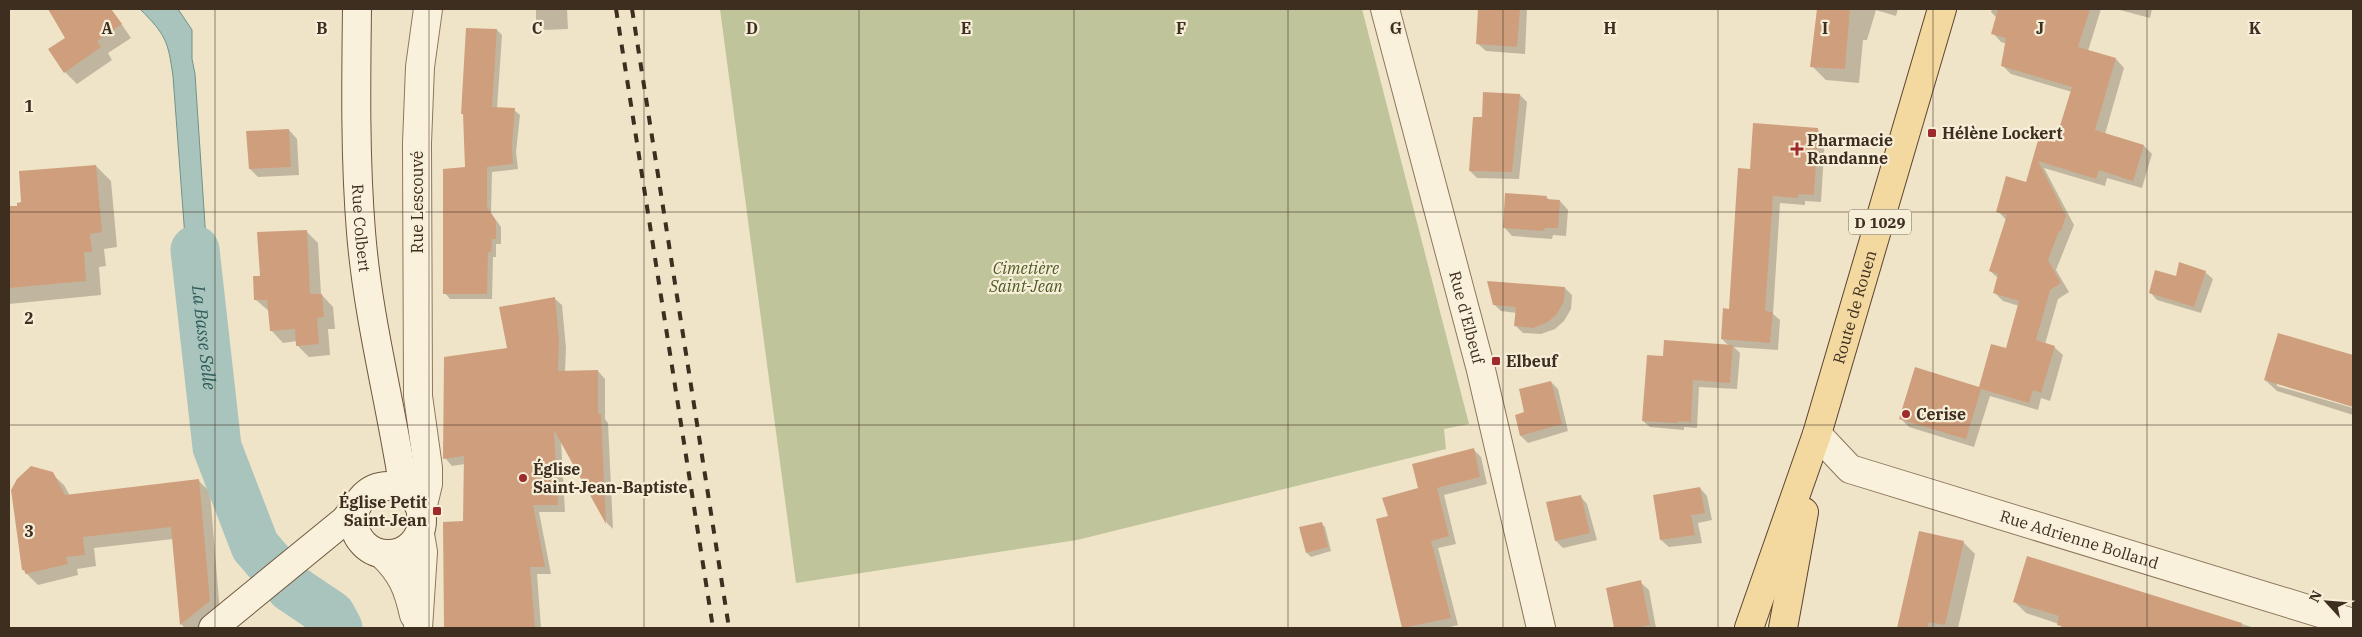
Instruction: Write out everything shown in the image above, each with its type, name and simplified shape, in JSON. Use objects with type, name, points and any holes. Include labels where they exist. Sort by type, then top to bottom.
[{"type":"main road","name":"Route de Rouen","points":[[1749,628],[1817,434],[1942,9]]},
{"type":"main road","name":"Route de Rouen","points":[[1784,628],[1817,434]]},
{"type":"street","name":"Rue Colbert","points":[[357,9],[361,233],[375,340],[386,399],[398,444]]},
{"type":"street","name":"Rue Lescouvé","points":[[421,523],[428,484],[428,468],[418,396],[418,134],[420,67],[428,9]]},
{"type":"street","name":"Rue d'Elbeuf","points":[[1385,9],[1478,361],[1542,628]]},
{"type":"street","name":"Rue Lescouvé","points":[[398,444],[407,430],[418,396]]},
{"type":"street","name":"Rue Adrienne Bolland","points":[[1817,434],[1850,470],[2353,623]]},
{"type":"street","points":[[398,444],[380,494],[354,520],[358,536],[397,568],[408,591],[418,628]]},
{"type":"street","points":[[213,628],[345,520],[380,494],[415,500],[421,523],[424,552],[418,628]]},
{"type":"street","points":[[308,550],[372,548],[393,554],[404,550],[413,543],[421,523]]},
{"type":"green space","name":"Cimetière Saint-Jean","points":[[720,9],[1362,9],[1469,424],[1444,429],[1446,449],[1077,540],[796,583]]},
{"type":"water","points":[[140,9],[178,9],[192,30],[192,59],[195,74],[211,316],[191,318],[173,76],[167,46],[161,32]]},
{"type":"water","points":[[292,570],[347,619],[352,628],[329,628],[323,617],[272,585]]},
{"type":"building","points":[[48,9],[111,9],[122,24],[97,41],[101,47],[64,73],[48,49],[65,38]]},
{"type":"building","points":[[1478,9],[1520,9],[1517,47],[1476,44]]},
{"type":"building","points":[[1817,9],[1850,9],[1845,69],[1810,67]]},
{"type":"building","points":[[1998,9],[2090,9],[2078,47],[2116,58],[2095,130],[2144,145],[2133,181],[2099,170],[2096,179],[2038,161],[2066,216],[2048,260],[2061,283],[2050,290],[2036,340],[2055,346],[2041,393],[2033,390],[2029,403],[1981,389],[1966,439],[1899,419],[1915,367],[1979,387],[1991,344],[2006,348],[2019,301],[1993,293],[1998,274],[1989,271],[2007,215],[1996,212],[2006,176],[2026,182],[2039,137],[2055,142],[2072,87],[2001,66],[2006,38],[1991,34]]},
{"type":"building","points":[[466,28],[497,29],[492,107],[515,108],[512,146],[513,164],[487,167],[487,207],[496,221],[496,239],[492,239],[491,252],[488,252],[487,294],[443,294],[443,169],[465,167],[463,114],[461,114]]},
{"type":"building","points":[[1483,92],[1520,94],[1512,172],[1469,171],[1473,117],[1482,117]]},
{"type":"building","points":[[1753,123],[1818,128],[1814,195],[1798,194],[1798,198],[1773,196],[1765,311],[1773,312],[1770,343],[1721,339],[1723,308],[1729,309],[1738,168],[1750,169]]},
{"type":"building","points":[[289,129],[291,167],[249,169],[246,131]]},
{"type":"building","points":[[96,165],[102,232],[90,234],[92,252],[84,252],[86,281],[9,288],[9,206],[17,206],[17,203],[21,202],[19,171]]},
{"type":"building","points":[[1505,193],[1547,196],[1546,199],[1560,200],[1558,228],[1545,228],[1544,231],[1503,228]]},
{"type":"building","points":[[307,230],[310,294],[322,294],[324,317],[317,318],[319,344],[296,346],[295,329],[270,331],[267,300],[254,300],[253,276],[260,276],[257,232]]},
{"type":"building","points":[[2179,262],[2206,271],[2194,307],[2149,293],[2155,270],[2176,276]]},
{"type":"building","points":[[1487,281],[1565,287],[1564,301],[1557,314],[1548,322],[1533,328],[1514,326],[1516,307],[1493,305]]},
{"type":"building","points":[[555,297],[559,340],[558,371],[598,370],[598,414],[601,414],[606,524],[554,430],[558,505],[533,505],[545,567],[530,567],[535,628],[444,628],[443,522],[463,521],[464,456],[443,459],[444,357],[507,348],[499,307]]},
{"type":"building","points":[[2278,333],[2353,355],[2353,407],[2264,380]]},
{"type":"building","points":[[1664,340],[1733,345],[1730,383],[1693,380],[1691,422],[1642,421],[1647,355],[1663,356]]},
{"type":"building","points":[[1551,381],[1562,424],[1520,436],[1515,415],[1524,412],[1519,389]]},
{"type":"building","points":[[1474,448],[1480,477],[1437,488],[1449,536],[1431,541],[1451,618],[1402,628],[1376,519],[1388,516],[1382,498],[1418,488],[1412,464]]},
{"type":"building","points":[[31,466],[53,472],[65,495],[199,479],[210,601],[180,625],[171,527],[83,537],[85,555],[66,557],[68,564],[25,574],[25,570],[22,570],[11,490],[17,479]]},
{"type":"building","points":[[1700,487],[1705,513],[1691,515],[1695,535],[1660,540],[1653,495]]},
{"type":"building","points":[[1581,495],[1590,533],[1555,541],[1546,502]]},
{"type":"building","points":[[1322,522],[1328,547],[1306,553],[1299,527]]},
{"type":"building","points":[[1919,531],[1964,541],[1945,625],[1929,622],[1927,628],[1897,628]]},
{"type":"building","points":[[2027,556],[2242,623],[2241,628],[2069,628],[2057,625],[2059,616],[2013,602]]},
{"type":"building","points":[[1641,580],[1650,625],[1635,628],[1614,628],[1606,588]]},
{"type":"waterway","name":"La Basse Selle","points":[[195,250],[217,447],[255,546],[291,588],[331,615],[338,628]]},
{"type":"railway","points":[[616,9],[713,628]]},
{"type":"railway","points":[[632,9],[729,628]]},
{"type":"place","name":"Hélène Lockert","points":[[1932,133]]},
{"type":"place","name":"Pharmacie Randanne","points":[[1797,149]]},
{"type":"place","name":"Elbeuf","points":[[1496,361]]},
{"type":"place","name":"Cerise","points":[[1906,414]]},
{"type":"place","name":"Église Saint-Jean-Baptiste","points":[[523,478]]},
{"type":"place","name":"Église Petit Saint-Jean","points":[[437,511]]}]
